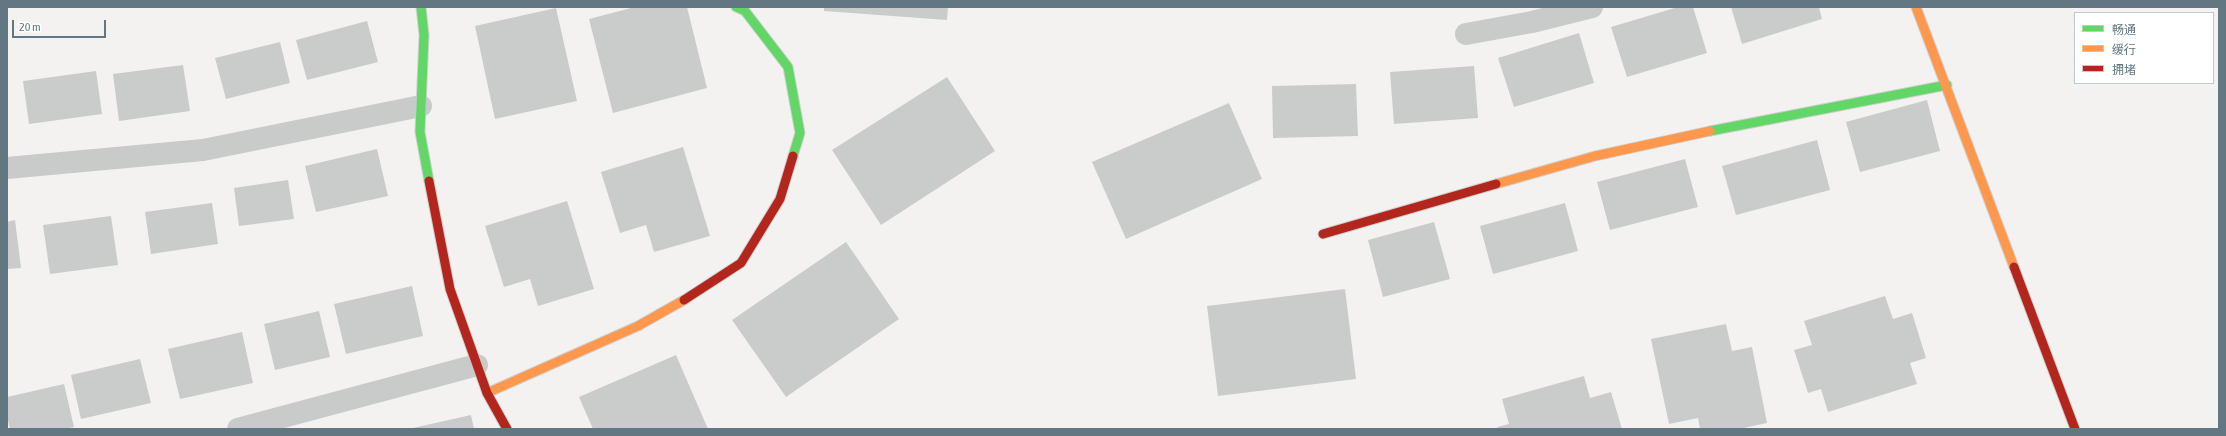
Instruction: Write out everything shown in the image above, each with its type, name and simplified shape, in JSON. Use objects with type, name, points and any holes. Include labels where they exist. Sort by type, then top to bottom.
[{"type":"street","points":[[421,7],[424,35],[420,132],[450,289],[487,393],[508,429]]},
{"type":"street","points":[[487,393],[638,326],[692,295],[741,263],[780,199],[800,133],[788,67],[745,11],[736,7]]},
{"type":"street","points":[[1466,34],[1532,22],[1592,7]]},
{"type":"street","points":[[1916,7],[2075,429]]},
{"type":"street","points":[[1323,234],[1595,156],[1764,119],[1947,86]]},
{"type":"street","points":[[7,168],[204,150],[421,106]]},
{"type":"street","points":[[238,429],[477,365]]},
{"type":"building","points":[[635,7],[687,7],[707,88],[613,113],[589,19]]},
{"type":"building","points":[[824,7],[948,7],[947,20],[824,11]]},
{"type":"building","points":[[1678,7],[1693,7],[1707,53],[1627,77],[1611,27]]},
{"type":"building","points":[[1731,7],[1819,7],[1822,19],[1742,44]]},
{"type":"building","points":[[556,8],[577,101],[495,119],[475,26]]},
{"type":"building","points":[[367,21],[378,62],[307,80],[296,40]]},
{"type":"building","points":[[1579,33],[1594,83],[1514,107],[1498,58]]},
{"type":"building","points":[[280,42],[290,83],[226,99],[215,58]]},
{"type":"building","points":[[183,65],[190,111],[119,121],[113,74]]},
{"type":"building","points":[[1474,66],[1478,118],[1394,124],[1390,72]]},
{"type":"building","points":[[96,71],[102,114],[29,124],[23,81]]},
{"type":"building","points":[[947,77],[995,151],[881,225],[832,150]]},
{"type":"building","points":[[1356,84],[1358,136],[1273,138],[1272,86]]},
{"type":"building","points":[[1927,100],[1940,151],[1860,172],[1846,122]]},
{"type":"building","points":[[1229,103],[1262,179],[1126,239],[1092,162]]},
{"type":"building","points":[[1817,140],[1830,190],[1736,215],[1722,166]]},
{"type":"building","points":[[683,147],[710,236],[654,252],[646,225],[620,233],[601,172]]},
{"type":"building","points":[[377,149],[388,196],[316,212],[305,166]]},
{"type":"building","points":[[1685,159],[1698,207],[1610,230],[1597,182]]},
{"type":"building","points":[[288,180],[294,219],[239,226],[234,188]]},
{"type":"building","points":[[567,201],[594,289],[538,306],[530,279],[504,287],[485,226]]},
{"type":"building","points":[[212,203],[218,244],[151,254],[145,212]]},
{"type":"building","points":[[1565,203],[1578,251],[1493,274],[1480,226]]},
{"type":"building","points":[[111,216],[118,265],[50,274],[43,225]]},
{"type":"building","points":[[15,220],[21,268],[7,269],[7,222]]},
{"type":"building","points":[[1434,222],[1450,279],[1383,297],[1368,240]]},
{"type":"building","points":[[846,242],[899,319],[786,397],[732,320]]},
{"type":"building","points":[[412,286],[423,336],[346,354],[334,304]]},
{"type":"building","points":[[1345,289],[1356,379],[1218,396],[1207,306]]},
{"type":"building","points":[[1885,296],[1893,319],[1912,313],[1926,358],[1910,363],[1917,384],[1828,412],[1821,389],[1808,393],[1794,350],[1812,345],[1804,321]]},
{"type":"building","points":[[319,311],[330,357],[275,370],[264,324]]},
{"type":"building","points":[[1726,324],[1732,351],[1752,347],[1767,423],[1739,429],[1700,429],[1698,418],[1669,424],[1651,339]]},
{"type":"building","points":[[242,332],[253,383],[180,399],[168,349]]},
{"type":"building","points":[[676,355],[708,429],[593,429],[579,397]]},
{"type":"building","points":[[140,359],[151,403],[81,419],[71,375]]},
{"type":"building","points":[[1584,376],[1590,398],[1611,392],[1622,429],[1498,429],[1497,427],[1509,424],[1502,399]]},
{"type":"building","points":[[64,384],[74,427],[63,429],[10,429],[7,417],[7,397]]},
{"type":"building","points":[[471,415],[474,429],[413,429],[413,428]]},
{"type":"traffic: fast","points":[[421,7],[424,35],[420,132],[429,181]]},
{"type":"traffic: fast","points":[[736,7],[745,11],[788,67],[800,133],[793,156]]},
{"type":"traffic: fast","points":[[1710,131],[1947,85]]},
{"type":"traffic: slow","points":[[1916,7],[2014,267]]},
{"type":"traffic: slow","points":[[1496,184],[1595,156],[1710,131]]},
{"type":"traffic: slow","points":[[487,393],[638,326],[684,300]]},
{"type":"traffic: jam","points":[[684,300],[741,263],[780,199],[793,156]]},
{"type":"traffic: jam","points":[[429,181],[450,289],[487,393],[507,429]]},
{"type":"traffic: jam","points":[[1323,234],[1496,184]]},
{"type":"traffic: jam","points":[[2014,267],[2075,429]]}]
